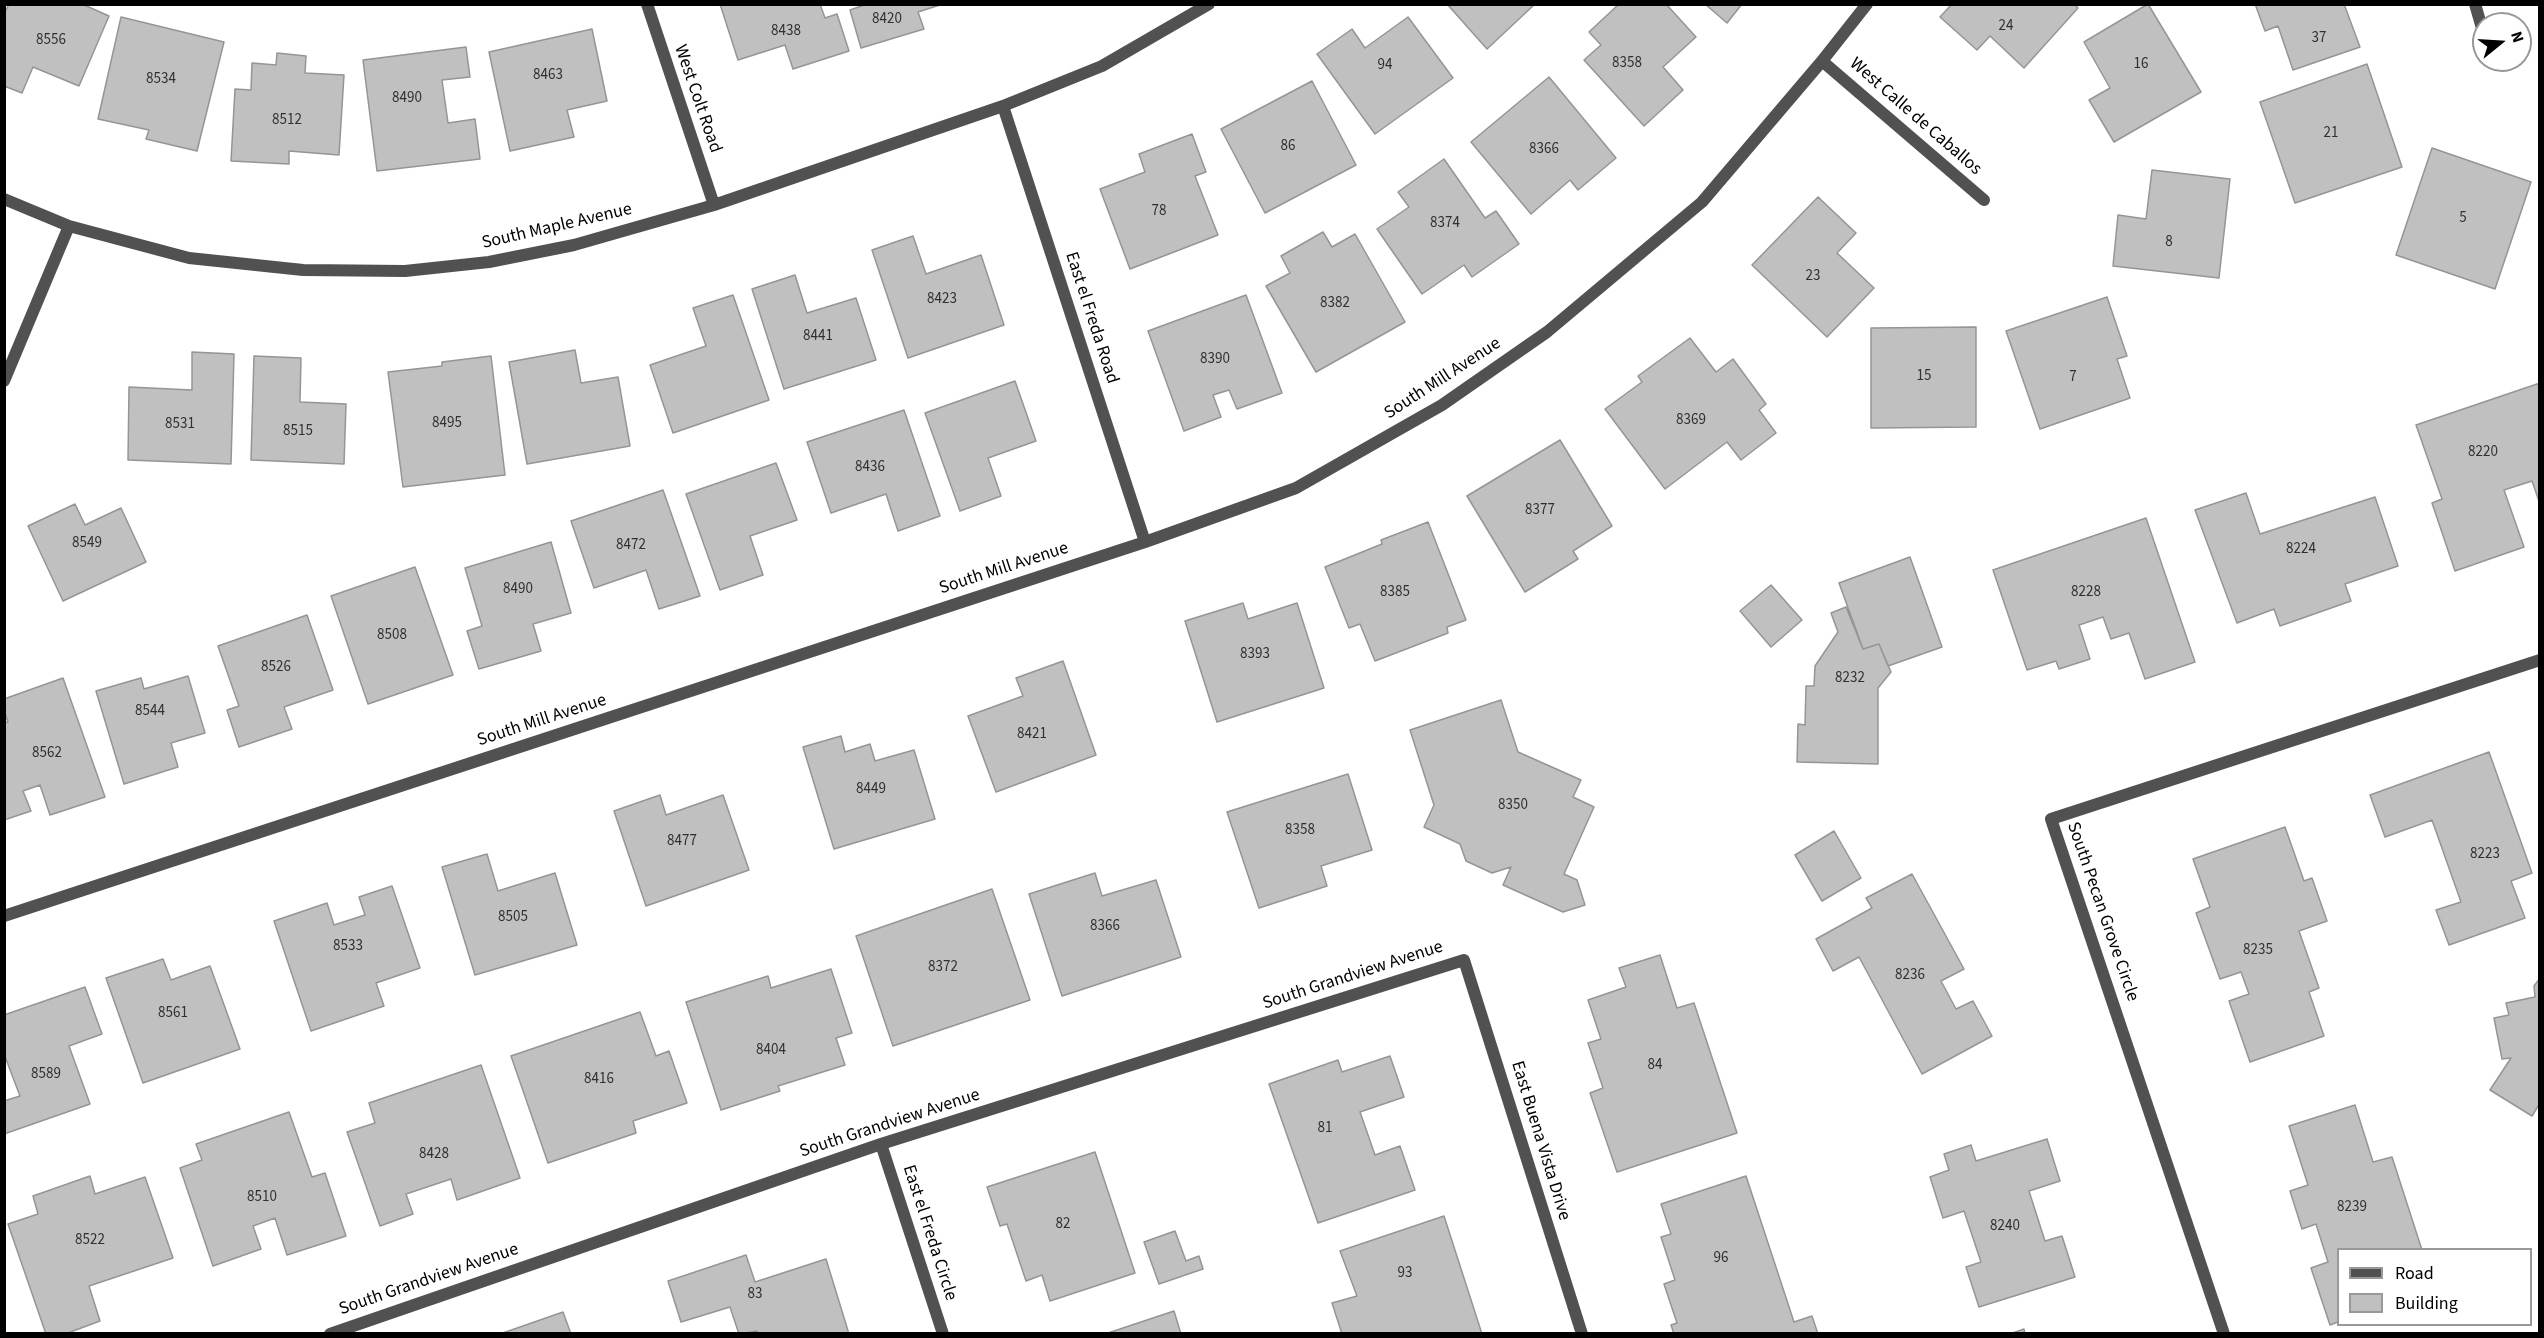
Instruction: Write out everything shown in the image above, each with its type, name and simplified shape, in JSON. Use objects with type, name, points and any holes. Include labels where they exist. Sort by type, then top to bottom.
[{"type":"street","name":"West Colt Road","points":[[647,4],[714,205]]},
{"type":"street","points":[[1003,106],[1102,66],[1209,4]]},
{"type":"street","name":"South Mill Avenue","points":[[4,916],[1145,542],[1296,488],[1442,405],[1537,339],[1702,202],[1822,62],[1866,4]]},
{"type":"street","name":"West Calle de Caballos","points":[[1822,62],[1984,200]]},
{"type":"street","name":"South Maple Avenue","points":[[4,199],[69,226],[189,258],[303,270],[405,271],[489,262],[574,245],[714,205],[1003,106]]},
{"type":"street","name":"East el Freda Road","points":[[1003,106],[1145,542]]},
{"type":"street","points":[[4,381],[69,226]]},
{"type":"street","name":"South Pecan Grove Circle","points":[[2224,1334],[2051,819],[2540,660]]},
{"type":"street","name":"South Grandview Avenue","points":[[330,1334],[881,1144],[1464,960]]},
{"type":"street","name":"East Buena Vista Drive","points":[[1464,960],[1582,1334]]},
{"type":"street","name":"East el Freda Circle","points":[[881,1144],[943,1334]]},
{"type":"building","points":[[9,4],[82,4],[109,16],[79,86],[33,67],[22,93],[4,86],[4,14]]},
{"type":"building","points":[[720,4],[820,4],[825,18],[837,14],[849,51],[793,69],[785,45],[738,60]]},
{"type":"building","points":[[867,4],[943,4],[918,12],[924,29],[861,48],[850,10]]},
{"type":"building","points":[[1447,4],[1535,4],[1487,49]]},
{"type":"building","points":[[1619,4],[1666,4],[1696,37],[1663,67],[1683,90],[1644,126],[1584,60],[1601,45],[1589,32]]},
{"type":"building","points":[[1705,4],[1742,4],[1727,23]]},
{"type":"building","points":[[1952,4],[2074,4],[2078,8],[2024,68],[1990,36],[1977,50],[1940,17]]},
{"type":"building","points":[[2148,4],[2201,92],[2114,142],[2089,100],[2110,88],[2084,42]]},
{"type":"building","points":[[2255,4],[2344,4],[2360,47],[2293,70],[2278,26],[2265,31]]},
{"type":"building","points":[[121,17],[224,42],[197,151],[146,139],[149,130],[98,119]]},
{"type":"building","points":[[1408,17],[1453,78],[1375,134],[1317,54],[1352,29],[1365,48]]},
{"type":"building","points":[[592,29],[607,101],[567,110],[574,137],[510,151],[489,52]]},
{"type":"building","points":[[466,47],[470,77],[442,80],[448,123],[475,119],[480,159],[377,171],[363,60]]},
{"type":"building","points":[[277,53],[306,56],[305,73],[344,75],[339,155],[289,151],[289,164],[231,161],[235,89],[251,90],[252,63],[276,65]]},
{"type":"building","points":[[2367,64],[2402,167],[2295,203],[2260,102]]},
{"type":"building","points":[[1549,77],[1616,158],[1578,190],[1570,180],[1531,214],[1471,142]]},
{"type":"building","points":[[1312,81],[1356,165],[1265,213],[1221,129]]},
{"type":"building","points":[[1192,134],[1206,172],[1195,176],[1218,235],[1130,269],[1100,189],[1145,172],[1139,154]]},
{"type":"building","points":[[2432,148],[2531,182],[2495,289],[2396,255]]},
{"type":"building","points":[[1444,159],[1485,218],[1496,211],[1519,244],[1472,277],[1464,265],[1422,294],[1377,229],[1409,207],[1398,192]]},
{"type":"building","points":[[2152,170],[2230,179],[2219,278],[2113,266],[2118,215],[2146,219]]},
{"type":"building","points":[[1818,197],[1856,233],[1837,253],[1874,288],[1827,337],[1752,265]]},
{"type":"building","points":[[1323,232],[1332,247],[1355,234],[1405,322],[1316,372],[1266,286],[1290,273],[1281,256]]},
{"type":"building","points":[[913,236],[926,274],[981,255],[1004,325],[908,358],[872,250]]},
{"type":"building","points":[[795,275],[807,313],[856,298],[876,360],[784,389],[752,289]]},
{"type":"building","points":[[733,295],[769,400],[673,433],[650,365],[706,346],[693,308]]},
{"type":"building","points":[[1246,295],[1282,393],[1237,409],[1229,390],[1213,395],[1221,417],[1184,431],[1148,331]]},
{"type":"building","points":[[2107,297],[2127,356],[2117,359],[2130,398],[2040,429],[2006,331]]},
{"type":"building","points":[[1976,327],[1976,427],[1871,428],[1871,328]]},
{"type":"building","points":[[1690,338],[1716,372],[1733,359],[1766,404],[1759,410],[1776,433],[1741,460],[1727,442],[1665,489],[1605,409],[1642,382],[1638,376]]},
{"type":"building","points":[[575,350],[581,383],[618,377],[630,446],[527,464],[509,362]]},
{"type":"building","points":[[192,352],[234,354],[231,464],[128,460],[129,387],[192,390]]},
{"type":"building","points":[[254,356],[301,358],[300,402],[346,404],[344,464],[251,460]]},
{"type":"building","points":[[491,356],[505,475],[403,487],[388,372],[442,366],[442,362]]},
{"type":"building","points":[[1015,381],[1036,441],[988,458],[1001,496],[960,511],[925,413]]},
{"type":"building","points":[[2540,383],[2540,504],[2532,481],[2504,490],[2524,547],[2455,571],[2432,503],[2442,499],[2416,425]]},
{"type":"building","points":[[904,410],[940,516],[898,531],[886,494],[831,513],[807,442]]},
{"type":"building","points":[[1560,440],[1612,526],[1573,551],[1578,559],[1525,592],[1467,496]]},
{"type":"building","points":[[776,463],[797,520],[750,536],[763,575],[720,590],[686,494]]},
{"type":"building","points":[[663,490],[700,596],[659,609],[646,570],[594,588],[571,521]]},
{"type":"building","points":[[2246,493],[2260,534],[2375,497],[2398,566],[2345,584],[2351,601],[2280,626],[2274,609],[2237,623],[2195,510]]},
{"type":"building","points":[[75,504],[85,525],[121,508],[146,562],[63,601],[28,526]]},
{"type":"building","points":[[2146,518],[2195,662],[2145,679],[2129,633],[2111,639],[2103,617],[2079,625],[2090,659],[2059,669],[2056,661],[2027,670],[1993,570]]},
{"type":"building","points":[[1428,522],[1466,620],[1447,627],[1448,633],[1375,661],[1360,624],[1349,628],[1325,567],[1382,544],[1381,540]]},
{"type":"building","points":[[551,542],[571,613],[533,624],[541,651],[479,669],[467,631],[482,626],[465,568]]},
{"type":"building","points":[[1910,557],[1942,647],[1888,666],[1879,644],[1863,649],[1839,583]]},
{"type":"building","points":[[415,567],[453,675],[368,704],[331,596]]},
{"type":"building","points":[[1771,585],[1802,620],[1771,647],[1740,611]]},
{"type":"building","points":[[1243,603],[1248,619],[1297,603],[1324,688],[1217,722],[1185,621]]},
{"type":"building","points":[[1846,607],[1863,649],[1879,644],[1891,672],[1878,688],[1878,764],[1797,762],[1798,724],[1805,725],[1806,686],[1814,686],[1815,666],[1838,632],[1831,613]]},
{"type":"building","points":[[307,615],[333,690],[284,707],[292,729],[239,747],[227,710],[239,706],[218,646]]},
{"type":"building","points":[[1063,661],[1096,755],[996,792],[968,716],[1023,696],[1016,678]]},
{"type":"building","points":[[188,676],[205,733],[171,743],[178,767],[124,784],[96,691],[141,678],[144,689]]},
{"type":"building","points":[[63,678],[105,797],[50,815],[40,785],[23,791],[31,811],[4,820],[4,723],[8,722],[4,710],[4,699]]},
{"type":"building","points":[[1501,700],[1518,752],[1581,780],[1573,797],[1594,807],[1564,874],[1577,880],[1585,905],[1563,912],[1503,885],[1511,867],[1492,873],[1466,861],[1460,844],[1424,827],[1434,805],[1410,730]]},
{"type":"building","points":[[841,736],[845,752],[870,744],[875,761],[914,750],[935,819],[834,849],[803,747]]},
{"type":"building","points":[[2489,752],[2532,873],[2511,881],[2525,918],[2449,945],[2436,910],[2461,902],[2432,820],[2385,837],[2370,795]]},
{"type":"building","points":[[1348,774],[1372,850],[1321,866],[1327,886],[1259,908],[1227,812]]},
{"type":"building","points":[[660,795],[666,815],[723,795],[749,870],[646,906],[614,811]]},
{"type":"building","points":[[2285,827],[2304,881],[2312,878],[2327,921],[2299,931],[2319,988],[2309,992],[2324,1036],[2250,1062],[2229,1001],[2249,994],[2241,972],[2220,979],[2196,913],[2210,907],[2193,859]]},
{"type":"building","points":[[1834,831],[1861,878],[1822,901],[1795,855]]},
{"type":"building","points":[[487,854],[498,891],[555,873],[577,945],[475,975],[442,867]]},
{"type":"building","points":[[1095,873],[1102,896],[1156,880],[1181,957],[1062,996],[1029,894]]},
{"type":"building","points":[[1912,874],[1964,969],[1941,981],[1956,1009],[1973,1001],[1992,1036],[1922,1074],[1859,957],[1833,971],[1816,939],[1872,908],[1866,898]]},
{"type":"building","points":[[392,886],[420,968],[376,983],[384,1006],[311,1031],[274,921],[327,903],[334,925],[365,915],[359,897]]},
{"type":"building","points":[[992,889],[1030,1000],[893,1046],[856,936]]},
{"type":"building","points":[[1660,955],[1677,1008],[1694,1003],[1737,1133],[1617,1172],[1590,1093],[1603,1088],[1588,1043],[1601,1039],[1588,1000],[1626,987],[1619,968]]},
{"type":"building","points":[[163,959],[171,980],[210,966],[240,1049],[143,1083],[106,978]]},
{"type":"building","points":[[831,969],[852,1033],[836,1038],[845,1065],[778,1086],[780,1091],[721,1110],[686,1002],[768,976],[771,988]]},
{"type":"building","points":[[2540,978],[2540,1103],[2532,1116],[2490,1090],[2511,1058],[2502,1059],[2494,1018],[2509,1015],[2506,1003],[2535,997],[2534,986]]},
{"type":"building","points":[[85,987],[102,1034],[69,1046],[90,1104],[4,1134],[4,1101],[20,1096],[4,1054],[4,1015]]},
{"type":"building","points":[[640,1012],[656,1056],[669,1051],[687,1103],[633,1121],[636,1133],[548,1163],[511,1056]]},
{"type":"building","points":[[1390,1056],[1404,1097],[1360,1112],[1375,1155],[1400,1146],[1415,1190],[1318,1223],[1269,1084],[1338,1060],[1342,1072]]},
{"type":"building","points":[[481,1065],[520,1178],[457,1200],[451,1179],[406,1194],[413,1214],[380,1226],[347,1132],[375,1123],[369,1103]]},
{"type":"building","points":[[2355,1105],[2373,1162],[2392,1157],[2421,1248],[2337,1248],[2337,1322],[2330,1325],[2311,1268],[2328,1262],[2316,1224],[2302,1229],[2290,1191],[2308,1185],[2289,1126]]},
{"type":"building","points":[[289,1112],[312,1177],[325,1173],[346,1236],[287,1255],[275,1218],[253,1226],[261,1249],[213,1266],[180,1168],[202,1160],[196,1144]]},
{"type":"building","points":[[2047,1139],[2060,1181],[2029,1191],[2045,1241],[2062,1236],[2075,1277],[1979,1307],[1966,1267],[1981,1262],[1964,1211],[1943,1218],[1930,1177],[1949,1170],[1944,1154],[1971,1145],[1976,1161]]},
{"type":"building","points":[[1095,1152],[1135,1273],[1050,1301],[1042,1275],[1026,1281],[1007,1224],[1000,1226],[987,1187]]},
{"type":"building","points":[[90,1176],[95,1194],[145,1177],[173,1258],[89,1286],[100,1321],[65,1334],[46,1334],[8,1224],[38,1214],[33,1196]]},
{"type":"building","points":[[1746,1176],[1794,1322],[1812,1316],[1818,1334],[1674,1334],[1671,1325],[1677,1323],[1664,1284],[1675,1280],[1661,1237],[1671,1234],[1661,1204]]},
{"type":"building","points":[[1444,1216],[1482,1334],[1342,1334],[1332,1303],[1357,1296],[1340,1251]]},
{"type":"building","points":[[1175,1231],[1186,1261],[1199,1256],[1203,1269],[1159,1284],[1144,1242]]},
{"type":"building","points":[[746,1255],[755,1282],[826,1259],[849,1334],[758,1334],[757,1331],[739,1334],[730,1307],[681,1322],[668,1281]]},
{"type":"building","points":[[1174,1311],[1181,1334],[1105,1334]]},
{"type":"building","points":[[563,1312],[571,1334],[500,1334]]},
{"type":"building","points":[[2024,1329],[2025,1334],[2010,1334]]}]
